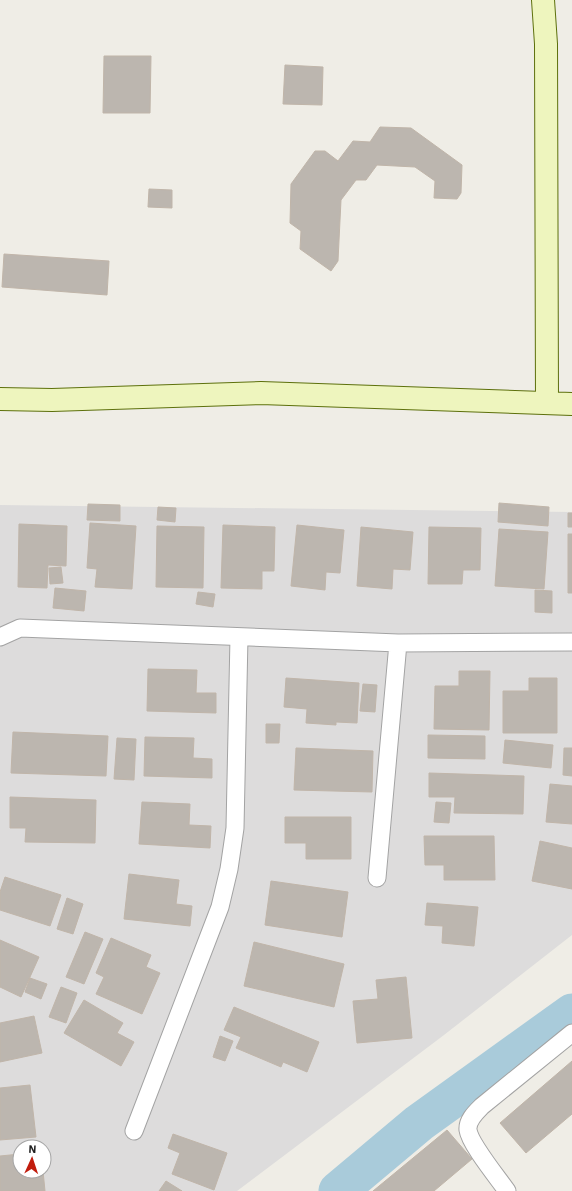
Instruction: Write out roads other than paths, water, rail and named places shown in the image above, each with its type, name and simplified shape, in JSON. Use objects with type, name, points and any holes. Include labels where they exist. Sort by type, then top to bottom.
[{"type":"street","points":[[543,0],[546,44],[547,402]]},
{"type":"street","points":[[0,398],[52,400],[261,393],[572,404]]},
{"type":"street","points":[[0,637],[20,628],[398,644],[572,642]]},
{"type":"street","points":[[134,1131],[220,907],[229,869],[236,828],[239,637]]},
{"type":"street","points":[[377,878],[398,644]]},
{"type":"street","points":[[507,1191],[473,1142],[468,1129],[472,1117],[482,1106],[572,1033]]},
{"type":"waterway","points":[[338,1191],[419,1123],[572,1013]]}]
